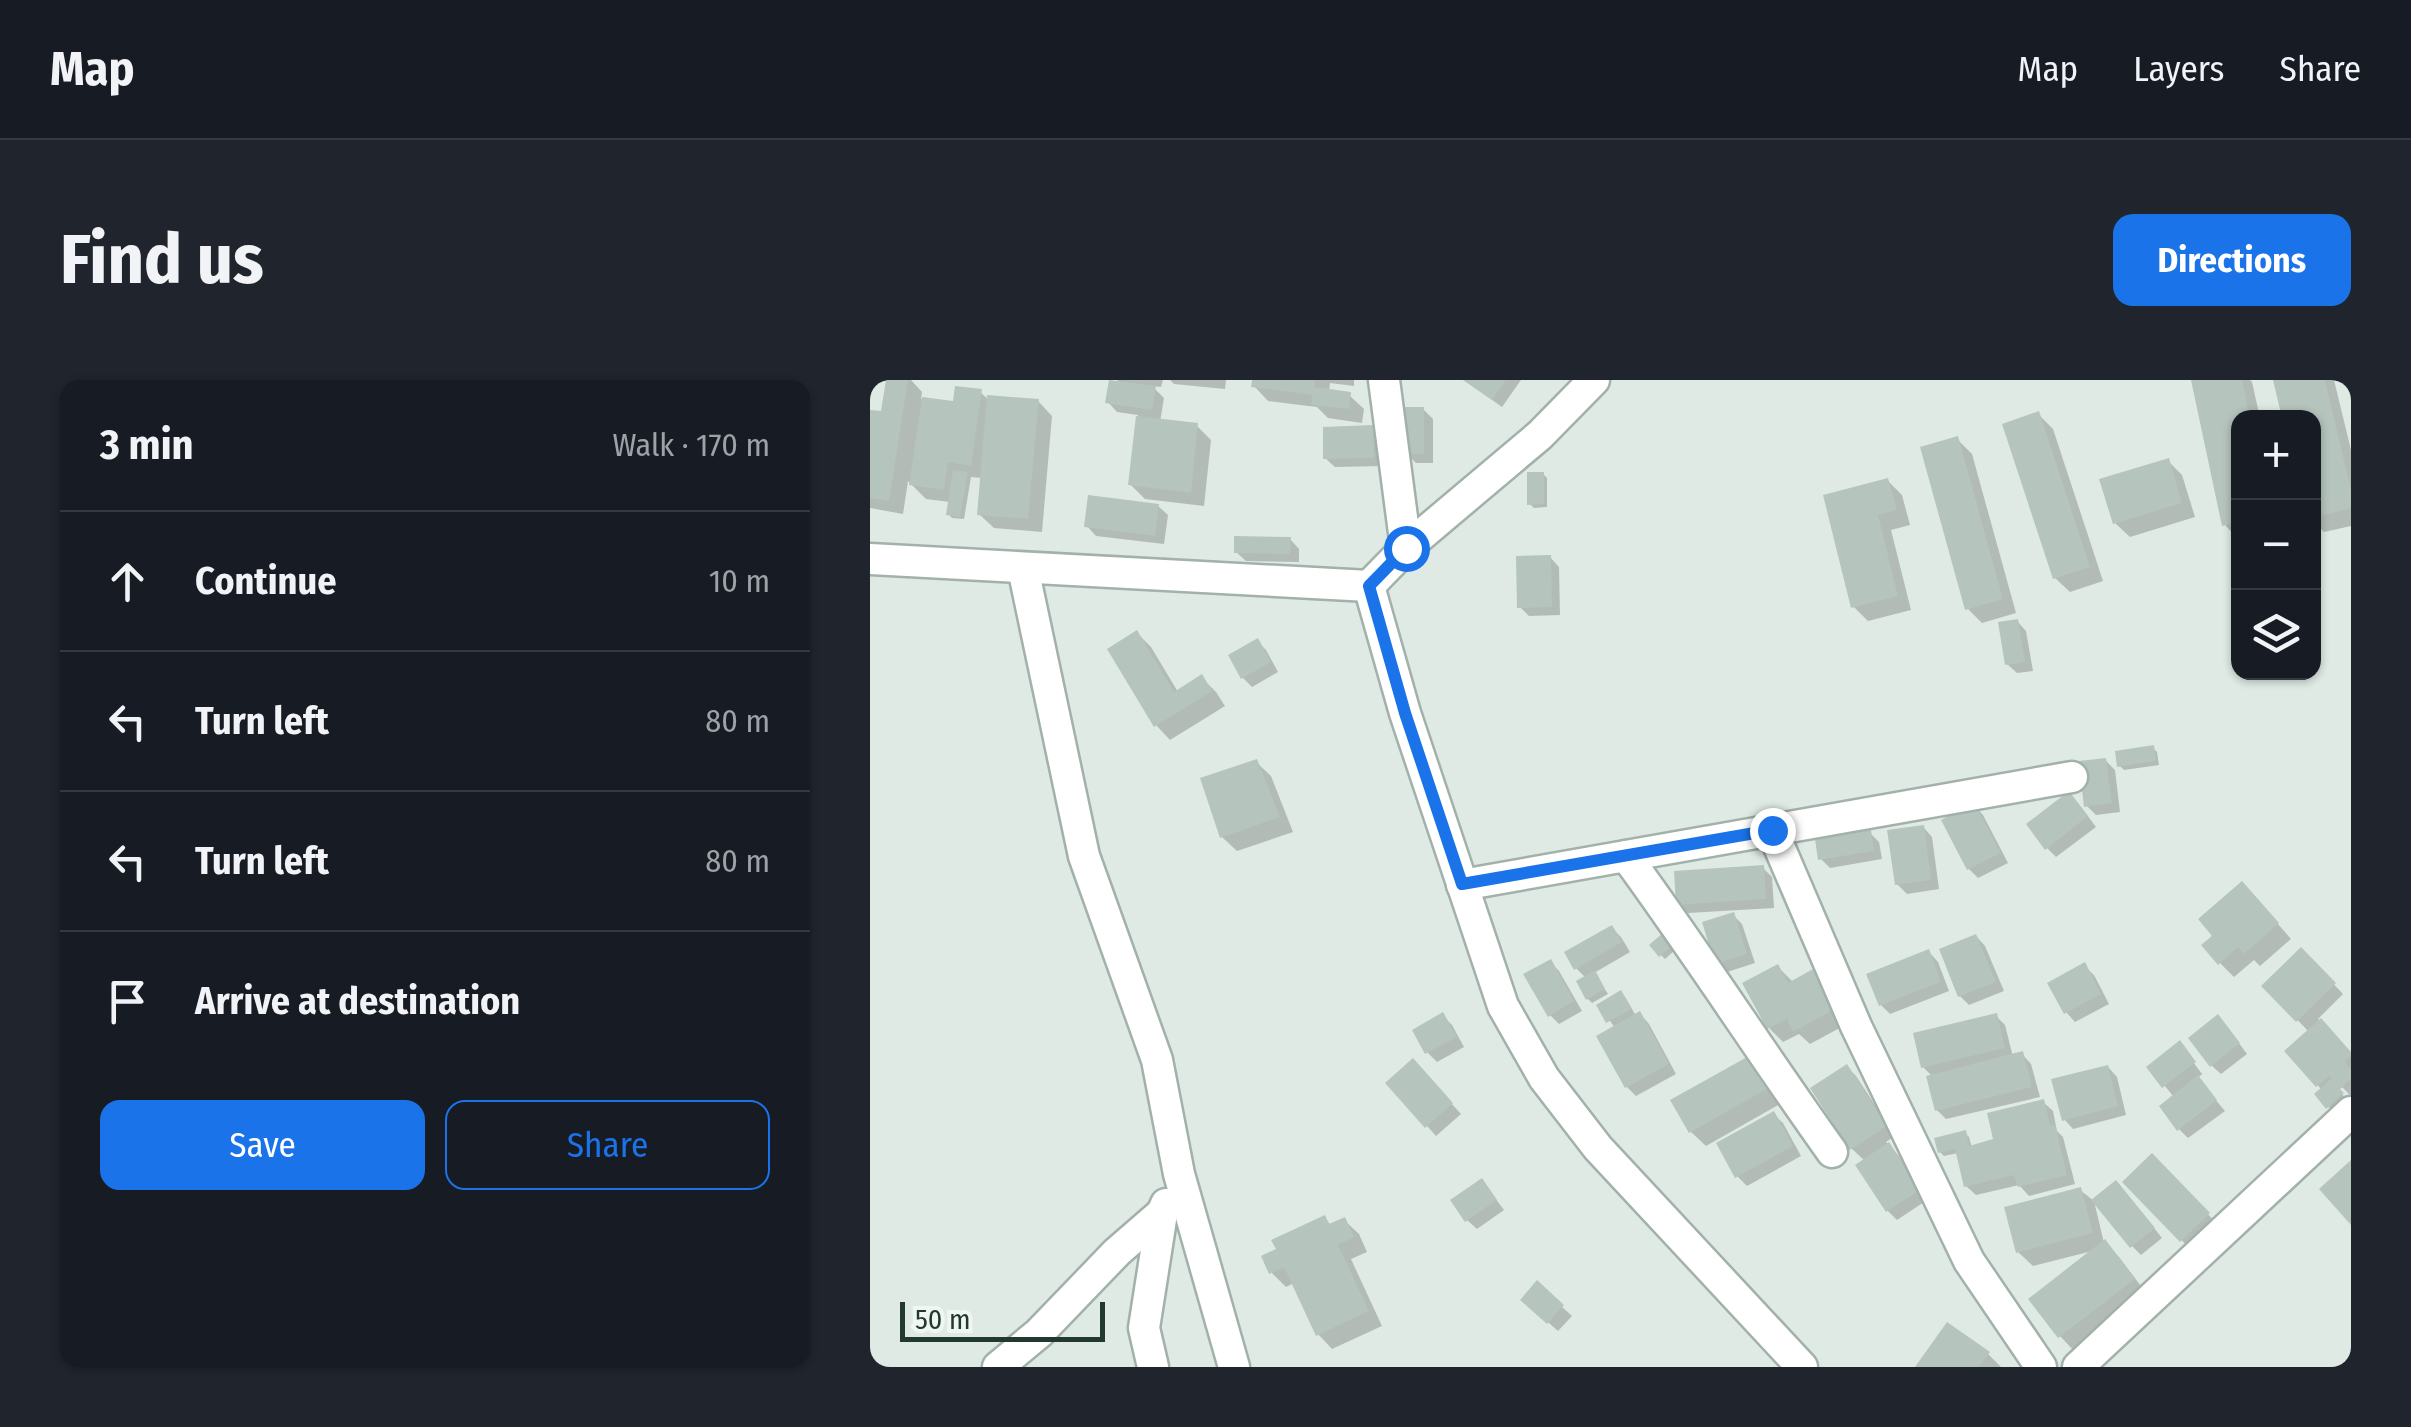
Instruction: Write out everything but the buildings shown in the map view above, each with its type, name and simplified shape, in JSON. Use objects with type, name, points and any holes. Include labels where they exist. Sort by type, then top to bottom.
[{"type":"street","points":[[1384,380],[1406,548]]},
{"type":"street","points":[[870,559],[1369,586],[1406,548],[1540,435],[1594,380]]},
{"type":"street","points":[[1023,568],[1084,856],[1157,1060],[1179,1174],[1234,1367]]},
{"type":"street","points":[[1369,586],[1405,713],[1504,1006],[1544,1078],[1598,1148],[1802,1367]]},
{"type":"street","points":[[1462,884],[2072,777]]},
{"type":"street","points":[[1772,830],[1856,1026],[1970,1262],[2041,1367]]},
{"type":"street","points":[[1626,856],[1832,1152]]},
{"type":"street","points":[[2078,1367],[2351,1112]]},
{"type":"street","points":[[1152,1367],[1144,1328],[1162,1213],[1179,1174]]},
{"type":"street","points":[[998,1367],[1039,1333],[1116,1252],[1162,1213]]},
{"type":"route","points":[[1406,548],[1369,586],[1405,713],[1462,884],[1772,830]]}]
